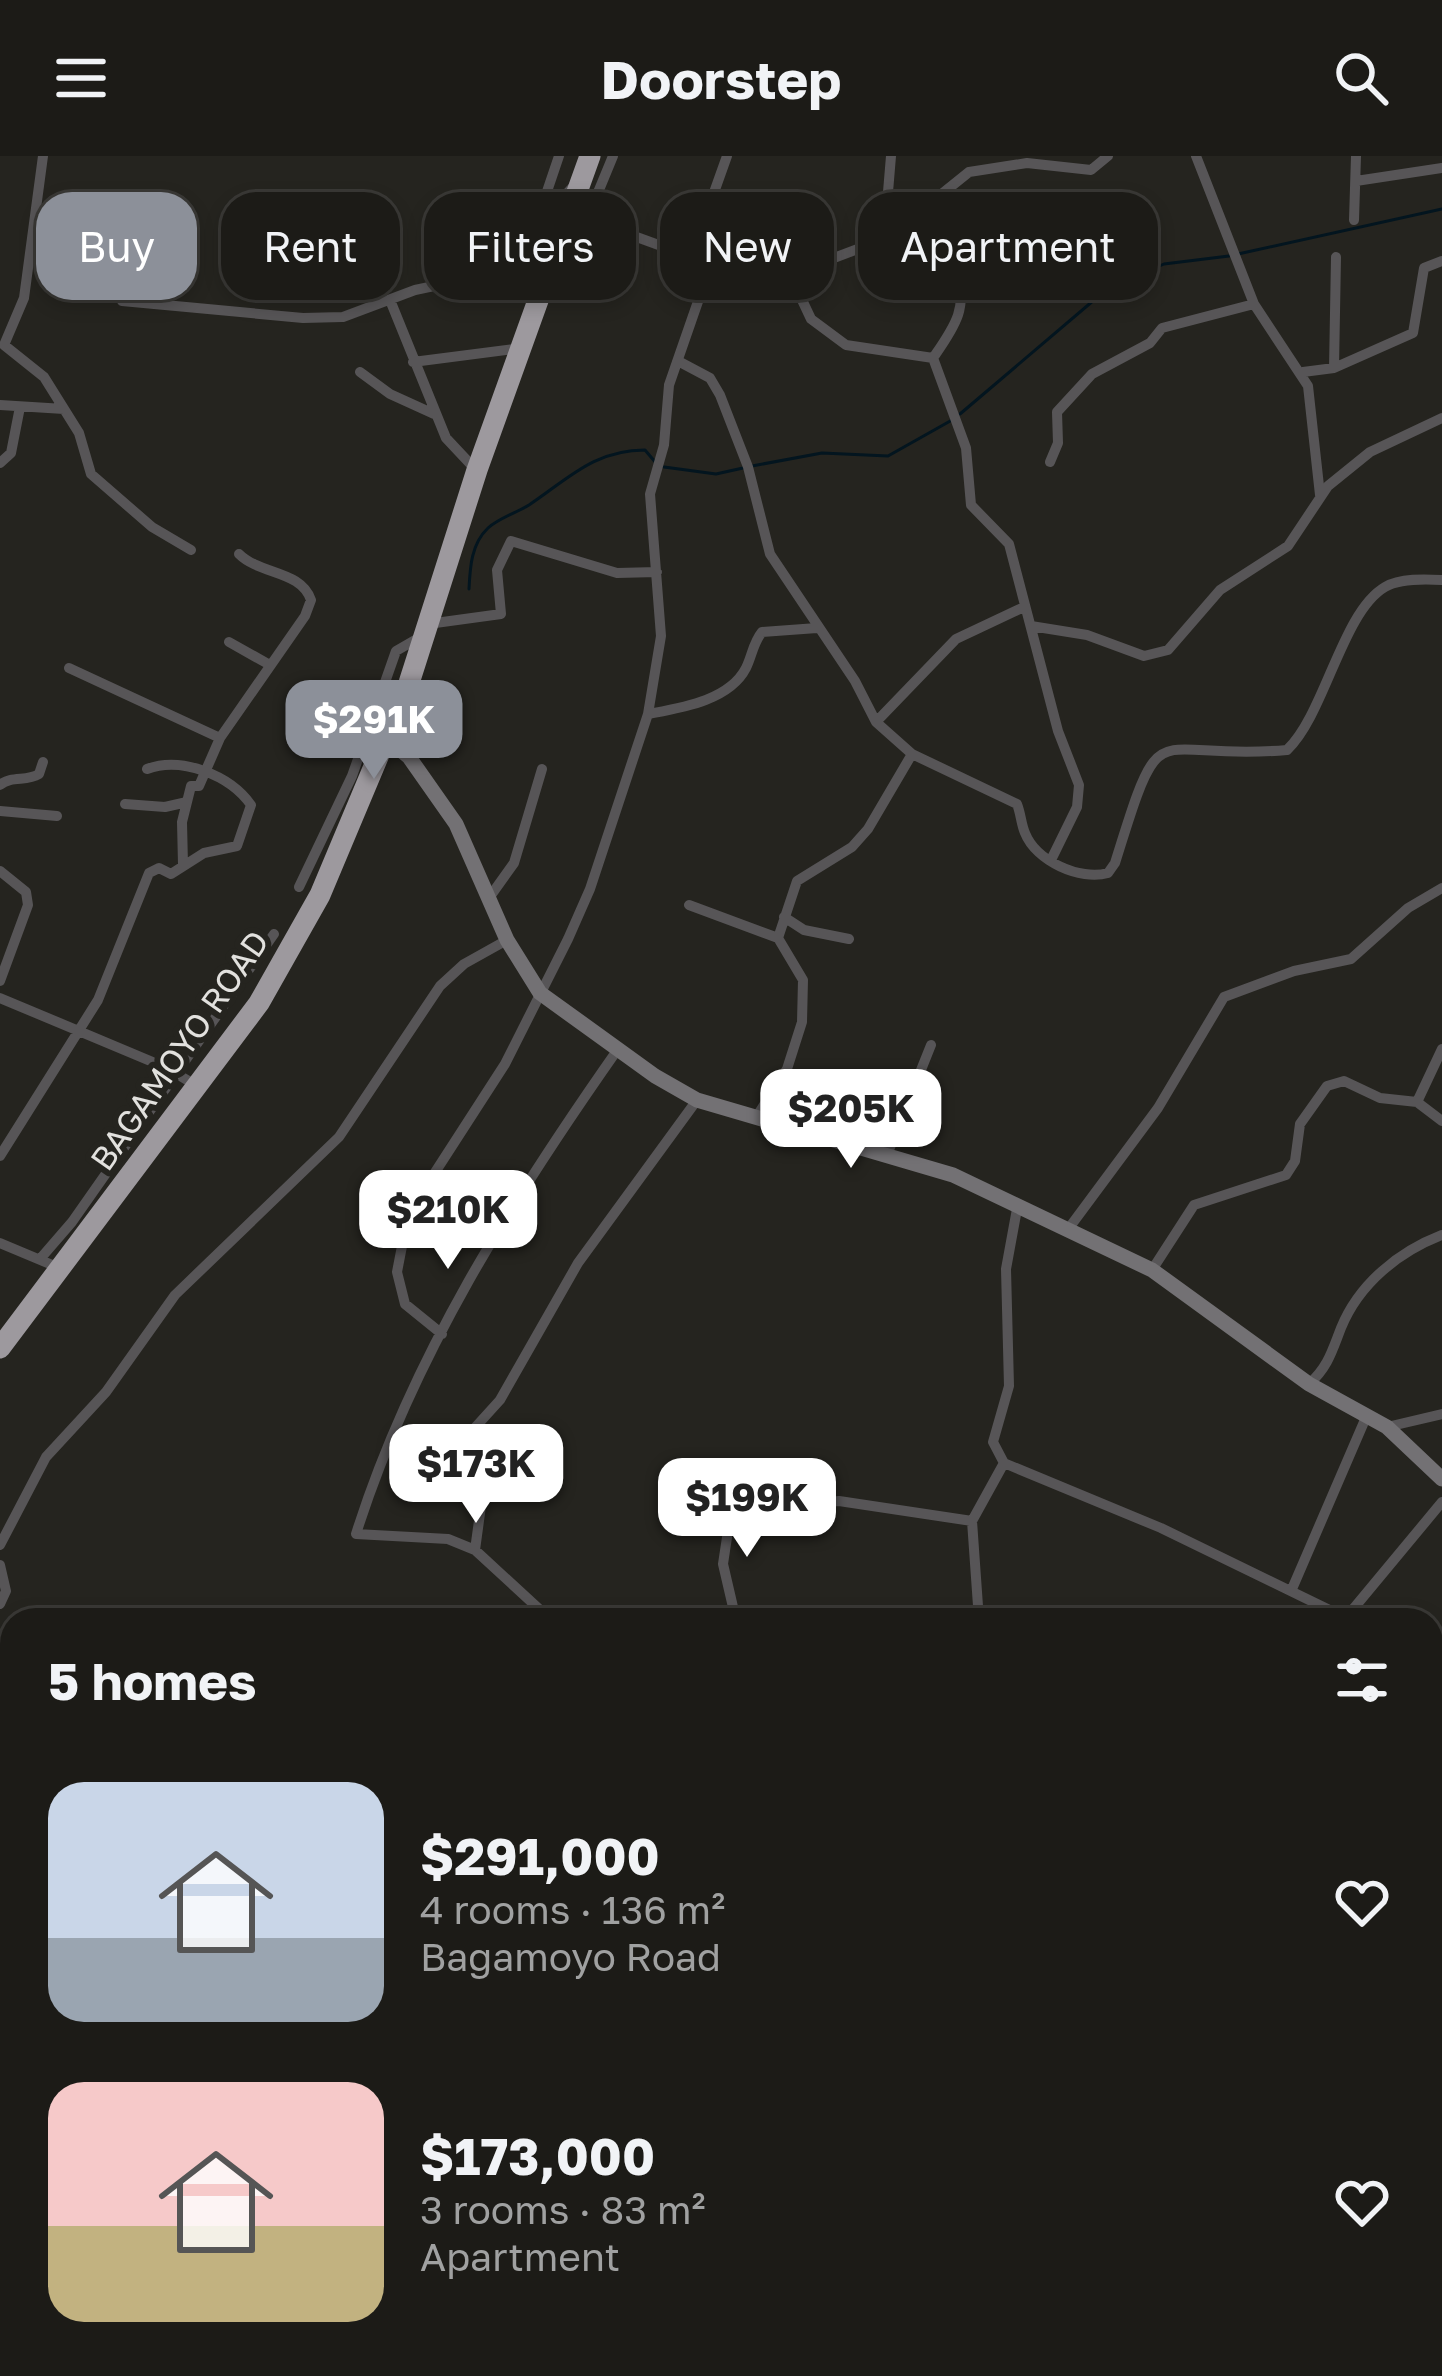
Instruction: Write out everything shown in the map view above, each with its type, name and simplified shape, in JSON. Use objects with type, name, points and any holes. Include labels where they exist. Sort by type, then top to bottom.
[{"type":"highway","name":"BAGAMOYO ROAD","points":[[0,1348],[62,1269],[187,1080],[294,946],[360,778],[387,739],[476,470],[541,300]]},
{"type":"street","points":[[43,156],[24,298],[2,345],[35,366],[79,434],[91,473],[152,526],[191,550]]},
{"type":"street","points":[[547,192],[559,156]]},
{"type":"street","points":[[592,192],[613,156]]},
{"type":"street","points":[[715,192],[728,156]]},
{"type":"street","points":[[888,192],[890,156]]},
{"type":"street","points":[[969,156],[969,172]]},
{"type":"street","points":[[946,192],[969,172],[1027,163],[1091,170],[1108,156]]},
{"type":"street","points":[[1196,156],[1254,304],[1273,340],[1303,372],[1314,411],[1320,495]]},
{"type":"street","points":[[1354,220],[1356,156]]},
{"type":"street","points":[[564,192],[586,167]]},
{"type":"street","points":[[1356,181],[1442,168]]},
{"type":"street","points":[[1334,368],[1336,257]]},
{"type":"street","points":[[1303,372],[1334,368],[1416,330],[1424,268],[1442,261]]},
{"type":"street","points":[[122,302],[303,319],[343,317],[390,300],[446,438],[476,470]]},
{"type":"street","points":[[442,1334],[405,1304],[398,1272],[403,1241],[432,1177],[506,1064],[590,890],[648,714],[659,664],[650,494],[678,361],[699,300]]},
{"type":"street","points":[[804,300],[811,319],[846,345],[934,358]]},
{"type":"street","points":[[960,300],[958,315],[934,358],[966,448],[971,505],[1010,544],[1058,731],[1079,785],[1077,807],[1051,860]]},
{"type":"street","points":[[1050,462],[1058,443],[1057,412],[1092,374],[1150,343],[1162,328],[1254,304]]},
{"type":"street","points":[[413,362],[520,348]]},
{"type":"street","points":[[678,361],[701,372],[720,395],[748,467],[770,554],[855,681],[876,722],[912,754],[1017,804],[1025,836],[1051,860],[1085,875],[1108,873],[1142,776],[1163,750],[1287,750],[1306,733],[1318,696],[1375,596],[1401,581],[1442,580]]},
{"type":"street","points":[[360,372],[390,394],[434,414]]},
{"type":"street","points":[[0,405],[64,409]]},
{"type":"street","points":[[0,463],[11,453],[20,407]]},
{"type":"street","points":[[1031,626],[1087,635],[1144,656],[1168,650],[1220,590],[1288,546],[1320,495],[1370,452],[1442,418]]},
{"type":"street","points":[[299,887],[360,778],[397,649],[426,629],[501,614],[497,570],[511,541],[617,572],[657,572]]},
{"type":"street","points":[[182,865],[187,802],[220,738],[310,600],[297,581],[255,568],[239,554]]},
{"type":"street","points":[[876,722],[956,639],[1024,607]]},
{"type":"street","points":[[648,714],[702,702],[732,683],[746,669],[762,632],[817,628]]},
{"type":"street","points":[[230,642],[270,664]]},
{"type":"street","points":[[69,668],[220,738]]},
{"type":"street","points":[[387,739],[409,757],[456,824],[507,940],[540,993],[618,1049],[697,1100],[757,1116],[790,1131],[953,1175],[1017,1209],[1038,1211],[1152,1270],[1310,1384],[1387,1427],[1442,1479]]},
{"type":"street","points":[[778,938],[790,894],[805,873],[852,848],[868,830],[912,754]]},
{"type":"street","points":[[0,785],[28,780],[39,774],[43,762]]},
{"type":"street","points":[[0,1156],[98,1000],[140,888],[159,868],[171,874],[182,865],[237,846],[250,817],[244,795],[202,772],[179,762],[147,769]]},
{"type":"street","points":[[489,898],[514,862],[542,769]]},
{"type":"street","points":[[125,804],[165,807],[187,802]]},
{"type":"street","points":[[0,811],[57,816]]},
{"type":"street","points":[[0,871],[26,892],[28,905],[0,980]]},
{"type":"street","points":[[1069,1228],[1158,1108],[1224,998],[1294,971],[1351,958],[1408,908],[1442,888]]},
{"type":"street","points":[[689,905],[778,938],[803,980],[802,1022],[787,1070],[757,1116]]},
{"type":"street","points":[[784,917],[804,930],[849,940]]},
{"type":"street","points":[[40,1259],[187,1080],[274,934]]},
{"type":"street","points":[[0,1545],[46,1456],[106,1392],[175,1295],[339,1137],[440,986],[464,964],[507,940]]},
{"type":"street","points":[[0,998],[187,1080]]},
{"type":"street","points":[[886,1155],[931,1045]]},
{"type":"street","points":[[538,1608],[475,1550],[448,1539],[356,1534],[386,1445],[503,1217],[618,1049]]},
{"type":"street","points":[[1418,1102],[1442,1049]]},
{"type":"street","points":[[1152,1270],[1194,1205],[1286,1175],[1295,1161],[1300,1124],[1336,1080],[1395,1102],[1418,1102],[1442,1121]]},
{"type":"street","points":[[475,1550],[484,1484],[471,1432],[500,1400],[578,1263],[697,1100]]},
{"type":"street","points":[[1017,1209],[1006,1269],[1009,1386],[993,1442],[1004,1463],[1065,1485],[1326,1608]]},
{"type":"street","points":[[1310,1384],[1324,1372],[1351,1306],[1367,1282],[1442,1235]]},
{"type":"street","points":[[0,1243],[62,1269]]},
{"type":"street","points":[[1387,1427],[1442,1414]]},
{"type":"street","points":[[1292,1589],[1367,1415]]},
{"type":"street","points":[[977,1608],[972,1521],[1004,1463]]},
{"type":"street","points":[[733,1608],[723,1564],[732,1504],[740,1512],[838,1501],[972,1521]]},
{"type":"street","points":[[1354,1608],[1442,1502]]},
{"type":"street","points":[[0,1565],[6,1591],[0,1604]]},
{"type":"waterway","points":[[1238,254],[1442,209]]},
{"type":"waterway","points":[[960,414],[1107,289],[1164,264],[1229,256]]},
{"type":"waterway","points":[[752,466],[822,453],[888,456],[952,420]]},
{"type":"waterway","points":[[469,589],[475,549],[492,524],[611,455],[645,450],[656,463]]},
{"type":"waterway","points":[[664,467],[716,474],[743,468]]}]
